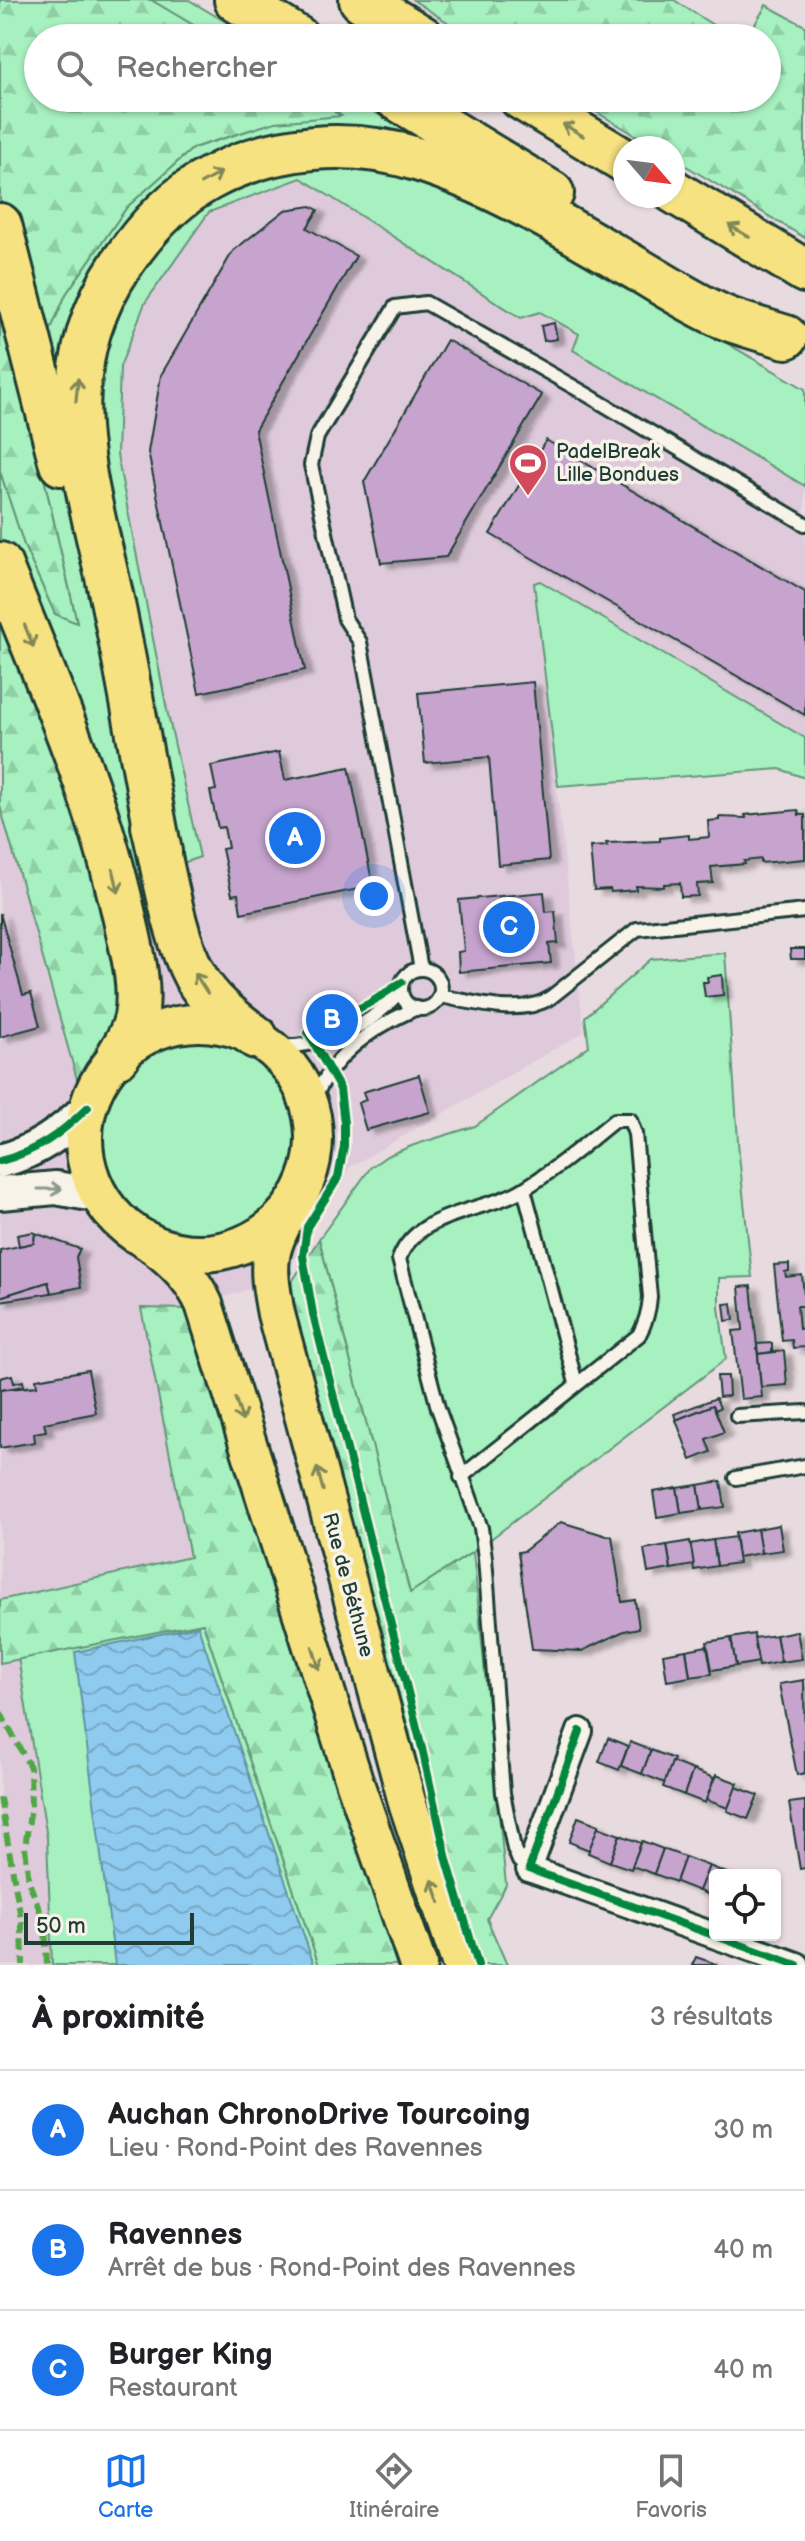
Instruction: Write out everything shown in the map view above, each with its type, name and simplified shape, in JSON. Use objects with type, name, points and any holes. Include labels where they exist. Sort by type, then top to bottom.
[{"type":"highway","points":[[236,0],[275,24]]},
{"type":"highway","points":[[361,0],[400,24]]},
{"type":"highway","points":[[419,112],[796,342]]},
{"type":"highway","points":[[544,112],[613,154]]},
{"type":"highway","points":[[160,852],[86,484],[76,403],[84,349],[106,291],[134,245],[171,205],[223,171],[292,150],[330,146],[381,150],[419,159],[461,176],[530,210],[704,308],[796,342]]},
{"type":"highway","points":[[685,198],[805,271]]},
{"type":"highway","points":[[0,225],[184,949],[196,977],[219,1007],[262,1042]]},
{"type":"highway","points":[[0,564],[96,808],[117,881],[135,969],[138,1001],[130,1038],[118,1056]]},
{"type":"main road","points":[[146,1240],[179,1251],[203,1253],[226,1250],[248,1242],[269,1229],[293,1204],[308,1174],[313,1153],[310,1110],[295,1074],[262,1042],[224,1025],[201,1023],[178,1024],[146,1036],[118,1056],[97,1085],[88,1107],[84,1130],[85,1153],[90,1175],[100,1196],[120,1222],[146,1240],[162,1250],[186,1275],[204,1304],[247,1432],[354,1780],[418,1965]]},
{"type":"main road","name":"Rue de Béthune","points":[[293,1204],[272,1243],[269,1260],[268,1273],[276,1314],[407,1802],[461,1965]]},
{"type":"street","points":[[0,1161],[22,1155],[48,1141],[88,1107]]},
{"type":"street","points":[[0,1193],[56,1188],[100,1196]]},
{"type":"street","points":[[580,1731],[529,1869],[797,1965]]},
{"type":"lane","points":[[421,969],[360,642],[345,619],[311,465],[317,437],[395,307],[426,303],[805,524]]},
{"type":"lane","points":[[440,996],[515,1007],[535,1005],[550,998],[637,929],[805,911]]},
{"type":"lane","points":[[262,1042],[298,1048],[326,1040],[379,1013],[401,989],[408,974],[421,969],[429,970],[438,977],[440,996],[431,1006],[417,1008],[390,1021],[340,1057],[321,1083],[310,1110]]},
{"type":"lane","points":[[401,989],[406,1001],[417,1008]]},
{"type":"lane","points":[[461,1477],[639,1335],[649,1313],[650,1297],[633,1124],[630,1120],[615,1120],[524,1189],[429,1224],[414,1235],[399,1259],[438,1408],[461,1477],[481,1528],[503,1793],[514,1849],[519,1861],[529,1869]]},
{"type":"lane","points":[[524,1189],[576,1383]]},
{"type":"lane","points":[[737,1416],[805,1412]]},
{"type":"lane","points":[[736,1478],[805,1466]]},
{"type":"shaded area","points":[[301,178],[521,318],[540,311],[580,334],[573,350],[805,486],[805,738],[541,581],[534,583],[584,1032],[350,1167],[284,1277],[190,1309],[141,1308],[203,1623],[319,1965],[0,1965],[0,806],[78,1083],[102,891],[200,857],[167,710],[117,455],[120,367],[145,303],[209,212]]},
{"type":"green space","points":[[0,0],[151,0],[191,24],[24,24],[24,112],[335,112],[341,116],[275,122],[193,148],[127,207],[66,294],[24,391],[77,623],[55,614],[25,548],[0,471]]},
{"type":"green space","points":[[151,0],[189,0],[229,24],[191,24]]},
{"type":"green space","points":[[413,0],[674,0],[711,24],[450,24]]},
{"type":"green space","points":[[766,5],[805,26],[805,238],[685,165],[685,136],[637,136],[597,112],[781,112],[781,24],[755,24]]},
{"type":"green space","points":[[336,112],[374,112],[446,156],[491,205],[805,389],[805,486],[573,350],[579,334],[540,312],[521,318],[301,178],[209,212],[145,303],[120,367],[117,455],[167,710],[200,857],[102,891],[0,614],[0,471],[25,548],[55,614],[77,622],[24,391],[66,294],[127,207],[193,148],[275,122],[340,115]]},
{"type":"green space","points":[[540,581],[805,738],[805,778],[780,769],[558,786],[534,583]]},
{"type":"green space","points":[[0,614],[65,774],[102,891],[123,1001],[111,1040],[96,1066],[78,1083],[0,806]]},
{"type":"green space","points":[[725,953],[739,1155],[752,1277],[719,1278],[719,1307],[726,1359],[483,1545],[410,1593],[319,1239],[371,1167],[387,1156],[414,1145],[475,1126],[589,1046],[585,1017],[651,959]]},
{"type":"green space","points":[[201,1038],[239,1045],[271,1067],[293,1099],[300,1137],[293,1175],[271,1207],[239,1229],[201,1236],[163,1229],[131,1207],[109,1175],[102,1137],[109,1099],[131,1067],[163,1045]]},
{"type":"green space","points":[[319,1239],[410,1593],[473,1552],[506,1885],[487,1919],[507,1965],[472,1965],[464,1941],[285,1293]]},
{"type":"green space","points":[[141,1308],[190,1309],[405,1965],[319,1965],[203,1623],[0,1663],[0,1600],[190,1557]]},
{"type":"green space","points":[[203,1623],[319,1965],[52,1965],[47,1838],[18,1657]]},
{"type":"water","points":[[198,1626],[314,1965],[115,1965],[75,1652]]},
{"type":"building","points":[[311,206],[318,210],[307,228],[356,256],[255,430],[305,670],[199,693],[148,452],[161,375],[233,251],[285,210]]},
{"type":"building","points":[[554,323],[557,339],[544,341],[541,326]]},
{"type":"building","points":[[447,340],[542,395],[446,557],[381,563],[364,482]]},
{"type":"building","points":[[546,440],[805,592],[805,715],[490,534]]},
{"type":"building","points":[[533,682],[549,860],[498,865],[489,757],[425,763],[418,693]]},
{"type":"building","points":[[279,752],[285,780],[349,767],[373,886],[241,913],[238,894],[232,895],[222,849],[228,848],[224,827],[218,828],[210,791],[216,790],[211,766]]},
{"type":"building","points":[[798,810],[799,815],[805,815],[805,859],[761,863],[761,859],[744,861],[745,864],[711,867],[713,883],[697,884],[698,896],[681,897],[680,883],[664,884],[664,887],[636,886],[636,890],[594,890],[590,847],[607,846],[606,843],[660,841],[660,838],[689,835],[689,839],[709,837],[708,821],[719,820],[719,817],[746,818],[745,815]]},
{"type":"building","points":[[544,892],[546,912],[555,911],[558,943],[549,944],[551,963],[459,972],[458,952],[464,951],[459,900]]},
{"type":"building","points":[[0,913],[23,995],[31,993],[40,1026],[0,1037]]},
{"type":"building","points":[[790,949],[805,949],[805,959],[791,959]]},
{"type":"building","points":[[722,975],[723,995],[705,997],[703,982],[708,982],[707,977]]},
{"type":"building","points":[[419,1075],[430,1112],[366,1130],[358,1103],[366,1100],[363,1092]]},
{"type":"building","points":[[33,1232],[34,1243],[19,1246],[17,1235]]},
{"type":"building","points":[[35,1233],[80,1249],[76,1257],[81,1287],[51,1293],[48,1282],[0,1297],[0,1250],[34,1243]]},
{"type":"building","points":[[789,1264],[786,1277],[802,1275],[805,1306],[797,1306],[799,1329],[804,1328],[805,1347],[793,1348],[792,1340],[782,1341],[774,1265]]},
{"type":"building","points":[[48,1282],[51,1293],[0,1301],[0,1297]]},
{"type":"building","points":[[751,1286],[762,1397],[741,1399],[733,1331],[743,1330],[739,1287]]},
{"type":"building","points":[[732,1303],[734,1320],[726,1321],[724,1304]]},
{"type":"building","points":[[772,1343],[772,1352],[758,1354],[757,1344]]},
{"type":"building","points":[[784,1351],[787,1385],[761,1387],[758,1354]]},
{"type":"building","points":[[88,1370],[96,1413],[44,1423],[46,1431],[34,1433],[35,1442],[0,1448],[0,1390],[37,1386],[36,1379]]},
{"type":"building","points":[[12,1375],[14,1383],[23,1381],[24,1386],[0,1390],[0,1378]]},
{"type":"building","points":[[717,1376],[728,1376],[729,1396],[719,1397]]},
{"type":"building","points":[[716,1398],[720,1408],[715,1410],[713,1405],[676,1420],[674,1414]]},
{"type":"building","points":[[713,1405],[724,1432],[706,1439],[711,1452],[691,1460],[676,1420]]},
{"type":"building","points":[[721,1481],[725,1507],[702,1510],[698,1485]]},
{"type":"building","points":[[698,1485],[702,1510],[681,1513],[677,1488]]},
{"type":"building","points":[[677,1488],[681,1513],[657,1517],[653,1492]]},
{"type":"building","points":[[561,1522],[612,1536],[622,1602],[635,1600],[639,1628],[624,1631],[582,1651],[532,1649],[518,1552],[524,1551]]},
{"type":"building","points":[[779,1525],[783,1550],[761,1553],[757,1529]]},
{"type":"building","points":[[757,1529],[761,1553],[738,1557],[735,1533]]},
{"type":"building","points":[[735,1537],[739,1563],[717,1566],[713,1540]]},
{"type":"building","points":[[713,1540],[717,1566],[694,1570],[690,1544]]},
{"type":"building","points":[[690,1541],[694,1565],[671,1569],[667,1545]]},
{"type":"building","points":[[667,1545],[671,1569],[648,1573],[644,1549]]},
{"type":"building","points":[[797,1631],[802,1659],[781,1662],[776,1635]]},
{"type":"building","points":[[754,1634],[759,1662],[736,1666],[731,1638]]},
{"type":"building","points":[[776,1635],[781,1662],[759,1666],[754,1638]]},
{"type":"building","points":[[731,1638],[736,1666],[712,1670],[707,1642]]},
{"type":"building","points":[[707,1646],[712,1674],[690,1677],[686,1650]]},
{"type":"building","points":[[686,1650],[690,1677],[667,1681],[663,1654]]},
{"type":"building","points":[[804,1680],[805,1773],[797,1775],[779,1684]]},
{"type":"building","points":[[608,1738],[628,1746],[619,1770],[599,1762]]},
{"type":"building","points":[[630,1742],[651,1750],[642,1774],[621,1766]]},
{"type":"building","points":[[651,1750],[674,1759],[665,1783],[642,1774]]},
{"type":"building","points":[[672,1762],[693,1770],[684,1795],[663,1787]]},
{"type":"building","points":[[693,1770],[714,1778],[705,1803],[684,1795]]},
{"type":"building","points":[[716,1775],[738,1783],[728,1808],[706,1800]]},
{"type":"building","points":[[736,1787],[758,1795],[748,1819],[727,1811]]},
{"type":"building","points":[[805,1801],[805,1868],[800,1869],[789,1803]]},
{"type":"building","points":[[578,1817],[599,1825],[589,1850],[569,1842]]},
{"type":"building","points":[[598,1827],[620,1835],[610,1862],[588,1853]]},
{"type":"building","points":[[620,1835],[641,1843],[631,1869],[610,1862]]},
{"type":"building","points":[[642,1841],[663,1849],[654,1874],[632,1866]]},
{"type":"building","points":[[663,1849],[685,1857],[676,1882],[654,1874]]},
{"type":"building","points":[[685,1857],[709,1866],[699,1891],[676,1882]]},
{"type":"building","points":[[709,1866],[716,1869],[709,1869],[709,1895],[699,1891]]},
{"type":"building","points":[[696,1957],[713,1963],[717,1965],[692,1965]]},
{"type":"marked path","points":[[0,1712],[30,1767],[31,1807],[25,1847],[29,1882],[45,1924],[47,1965]]},
{"type":"marked path","points":[[0,1798],[22,1924],[23,1965]]},
{"type":"cycle path","points":[[402,982],[370,1003],[308,1033],[340,1089],[344,1146],[338,1178],[307,1227],[303,1256],[313,1314],[447,1860],[478,1965]]},
{"type":"cycle path","points":[[0,1161],[48,1140],[88,1107]]},
{"type":"cycle path","points":[[580,1731],[529,1869],[797,1965]]},
{"type":"place","name":"PadelBreak Lille Bondues","points":[[528,497]]},
{"type":"place","name":"Auchan ChronoDrive Tourcoing","points":[[295,838]]},
{"type":"place","name":"Burger King","points":[[509,927]]},
{"type":"place","name":"Ravennes","points":[[332,1020]]}]
